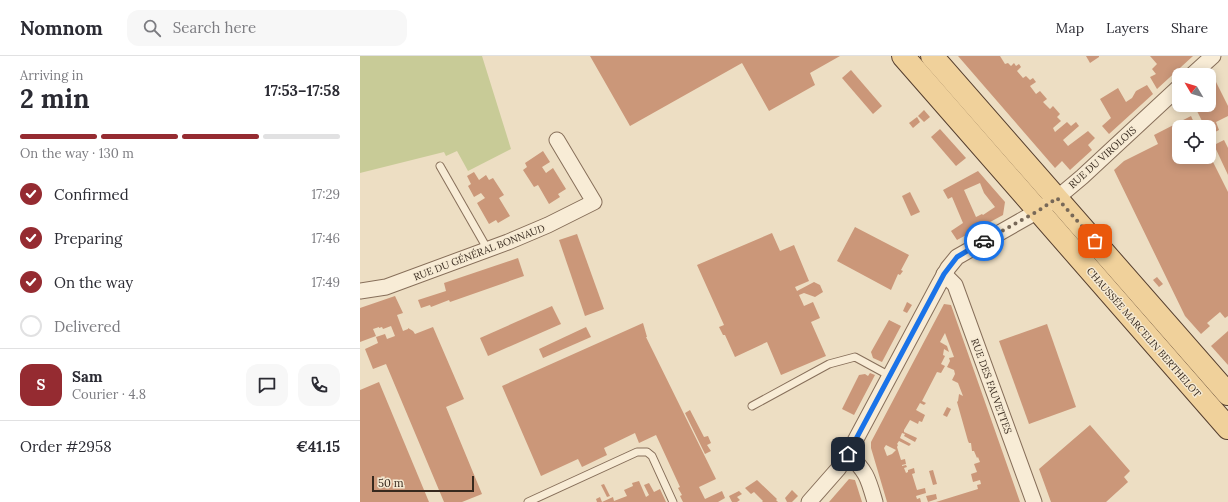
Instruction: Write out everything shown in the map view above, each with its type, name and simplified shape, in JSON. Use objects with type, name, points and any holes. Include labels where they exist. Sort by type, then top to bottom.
[{"type":"main road","name":"CHAUSSÉE MARCELIN BERTHELOT","points":[[903,56],[1228,428]]},
{"type":"main road","points":[[932,56],[1228,394]]},
{"type":"street","points":[[1200,68],[1213,56]]},
{"type":"street","name":"RUE DU VIROLOIS","points":[[809,502],[838,469],[848,454],[944,274],[952,262],[964,253],[1038,211],[1057,198],[1082,177],[1172,93]]},
{"type":"street","name":"RUE DU GÉNÉRAL BONNAUD","points":[[360,290],[386,287],[488,250],[542,228],[594,202],[557,140]]},
{"type":"street","name":"RUE DES FAUVETTES","points":[[944,274],[955,285],[1034,502]]},
{"type":"street","points":[[848,454],[865,472],[875,502]]},
{"type":"lane","points":[[440,166],[488,250]]},
{"type":"lane","points":[[752,406],[830,364],[855,357],[890,376]]},
{"type":"lane","points":[[528,502],[637,452],[647,452],[652,456],[672,502]]},
{"type":"green space","points":[[360,56],[482,56],[511,149],[468,171],[457,151],[446,156],[444,152],[360,173]]},
{"type":"building","points":[[590,56],[840,56],[810,73],[815,85],[769,111],[742,63],[630,126]]},
{"type":"building","points":[[958,56],[1000,56],[1005,64],[1008,63],[1011,66],[1014,63],[1016,66],[1019,64],[1021,67],[1017,71],[1023,78],[1026,76],[1030,80],[1033,78],[1036,82],[1030,86],[1036,94],[1040,91],[1047,99],[1043,102],[1050,109],[1053,106],[1060,114],[1057,117],[1061,121],[1053,128],[1055,132],[1067,122],[1071,126],[1076,122],[1079,126],[1063,140],[1068,146],[1088,131],[1095,138],[1088,145],[1092,150],[1070,170],[1062,161],[1055,168]]},
{"type":"building","points":[[1086,56],[1099,56],[1099,57],[1090,63]]},
{"type":"building","points":[[1150,56],[1193,56],[1180,68],[1172,68],[1172,75],[1157,89],[1150,77],[1156,74],[1152,69],[1157,64]]},
{"type":"building","points":[[851,70],[882,106],[873,114],[842,78]]},
{"type":"building","points":[[1216,82],[1228,106],[1228,116],[1216,122],[1216,120],[1202,120],[1198,112],[1216,112]]},
{"type":"building","points":[[1147,85],[1153,94],[1109,134],[1102,126],[1111,118],[1100,99],[1118,88],[1126,102],[1132,98],[1136,91]]},
{"type":"building","points":[[924,110],[930,117],[924,122],[918,116]]},
{"type":"building","points":[[1191,116],[1193,120],[1183,120]]},
{"type":"building","points":[[917,117],[920,122],[913,128],[909,123]]},
{"type":"building","points":[[1216,122],[1219,130],[1216,132]]},
{"type":"building","points":[[1172,126],[1172,164],[1214,164],[1228,192],[1228,316],[1225,318],[1220,312],[1207,323],[1210,326],[1201,334],[1185,316],[1114,170],[1124,161],[1158,144],[1154,135]]},
{"type":"building","points":[[940,129],[966,158],[956,166],[931,137]]},
{"type":"building","points":[[1224,140],[1228,148],[1228,175],[1216,149],[1216,144]]},
{"type":"building","points":[[543,151],[550,162],[542,167],[546,173],[553,168],[566,189],[558,194],[560,197],[549,204],[538,185],[534,187],[523,170],[527,167],[525,163]]},
{"type":"building","points":[[978,171],[1005,202],[1003,215],[957,240],[951,231],[963,223],[952,197],[948,199],[943,190]],"holes":[[[980,183],[984,193],[995,207],[983,215],[982,214],[976,217],[964,190]]]},
{"type":"building","points":[[474,172],[479,180],[486,175],[489,180],[493,178],[504,195],[499,198],[510,216],[498,223],[496,220],[489,224],[477,203],[485,198],[481,193],[474,197],[468,186],[471,184],[467,176]]},
{"type":"building","points":[[910,192],[920,212],[911,216],[902,196]]},
{"type":"building","points":[[855,227],[909,255],[901,270],[903,271],[900,275],[898,274],[891,290],[837,261]]},
{"type":"building","points":[[772,233],[780,251],[794,245],[809,281],[795,287],[797,291],[814,282],[820,285],[823,292],[815,297],[804,293],[799,295],[804,306],[813,302],[820,318],[811,322],[826,356],[781,375],[767,342],[735,357],[725,335],[723,335],[719,327],[724,325],[697,265]]},
{"type":"building","points":[[577,234],[604,309],[585,316],[559,240]]},
{"type":"building","points":[[518,258],[524,276],[450,302],[449,300],[431,307],[430,305],[421,308],[418,300],[446,291],[444,283]]},
{"type":"building","points":[[1157,277],[1163,284],[1159,287],[1153,280]]},
{"type":"building","points":[[395,296],[403,313],[397,315],[403,331],[408,328],[415,334],[433,327],[464,399],[446,407],[482,494],[462,502],[444,502],[386,364],[373,369],[365,349],[378,343],[376,337],[385,334],[387,339],[395,336],[391,326],[383,329],[382,327],[379,327],[373,329],[376,336],[360,342],[360,308]]},
{"type":"building","points":[[907,302],[912,305],[907,313],[903,311]]},
{"type":"building","points":[[944,304],[951,305],[1020,502],[936,502],[978,489],[977,485],[981,484],[980,480],[973,482],[971,474],[977,472],[974,464],[980,462],[974,451],[972,451],[971,443],[968,441],[957,402],[959,394],[963,396],[958,383],[952,380],[955,374],[954,370],[947,367],[950,361],[949,358],[954,357],[945,333],[940,342],[947,346],[949,352],[944,349],[943,355],[945,356],[941,364],[945,366],[941,373],[937,372],[922,401],[926,403],[924,405],[920,403],[916,410],[925,415],[922,422],[919,421],[918,424],[910,420],[904,430],[904,432],[917,438],[915,442],[904,436],[905,434],[902,433],[900,438],[911,444],[909,446],[899,441],[897,444],[901,460],[905,459],[906,464],[902,466],[906,465],[907,467],[904,468],[906,473],[908,470],[914,468],[915,473],[912,474],[917,490],[925,488],[926,493],[916,496],[917,499],[920,498],[921,502],[887,502],[871,448],[871,442]],"holes":[[[886,445],[896,450],[887,456],[884,448]]]},
{"type":"building","points":[[552,306],[561,324],[488,356],[480,338]]},
{"type":"building","points":[[889,320],[901,326],[882,362],[873,358],[871,352]]},
{"type":"building","points":[[643,323],[646,337],[716,479],[699,487],[705,499],[722,491],[725,498],[718,502],[683,502],[680,496],[682,495],[678,488],[680,487],[656,435],[639,443],[635,433],[604,448],[607,455],[582,467],[578,459],[541,476],[502,386]]},
{"type":"building","points":[[1047,324],[1076,407],[1029,424],[999,341]]},
{"type":"building","points":[[586,327],[591,337],[543,358],[539,349]]},
{"type":"building","points":[[1228,331],[1228,365],[1211,346]]},
{"type":"building","points":[[870,373],[875,375],[854,415],[842,409],[859,375],[865,374],[868,376]]},
{"type":"building","points":[[379,382],[429,502],[360,502],[360,390]]},
{"type":"building","points":[[947,407],[951,409],[947,417],[943,415]]},
{"type":"building","points":[[690,410],[704,437],[708,436],[711,443],[707,445],[711,451],[705,454],[685,413]]},
{"type":"building","points":[[1090,425],[1130,471],[1124,477],[1128,482],[1106,502],[1051,502],[1039,469]]},
{"type":"building","points":[[933,470],[937,484],[933,485],[929,471]]},
{"type":"building","points":[[849,479],[855,480],[862,502],[829,502]]},
{"type":"building","points":[[757,480],[777,499],[776,500],[778,502],[762,502],[763,501],[754,492],[751,494],[745,488]]},
{"type":"building","points":[[639,481],[646,497],[649,495],[644,485],[649,483],[654,492],[660,489],[666,502],[602,502],[613,497],[614,501],[627,496],[624,490],[633,486],[632,483]]},
{"type":"building","points":[[604,484],[610,496],[607,497],[601,485]]},
{"type":"building","points":[[792,490],[798,496],[792,502],[787,502],[785,498]]},
{"type":"building","points":[[739,491],[742,494],[737,497],[740,500],[737,502],[732,502],[729,496]]},
{"type":"building","points":[[936,494],[937,499],[928,502],[926,496]]},
{"type":"building","points":[[600,497],[602,502],[597,502],[596,499]]},
{"type":"way so far","points":[[984,241],[1038,211],[1057,198],[1095,241]]},
{"type":"route","points":[[848,454],[944,274],[957,257],[984,241]]}]
